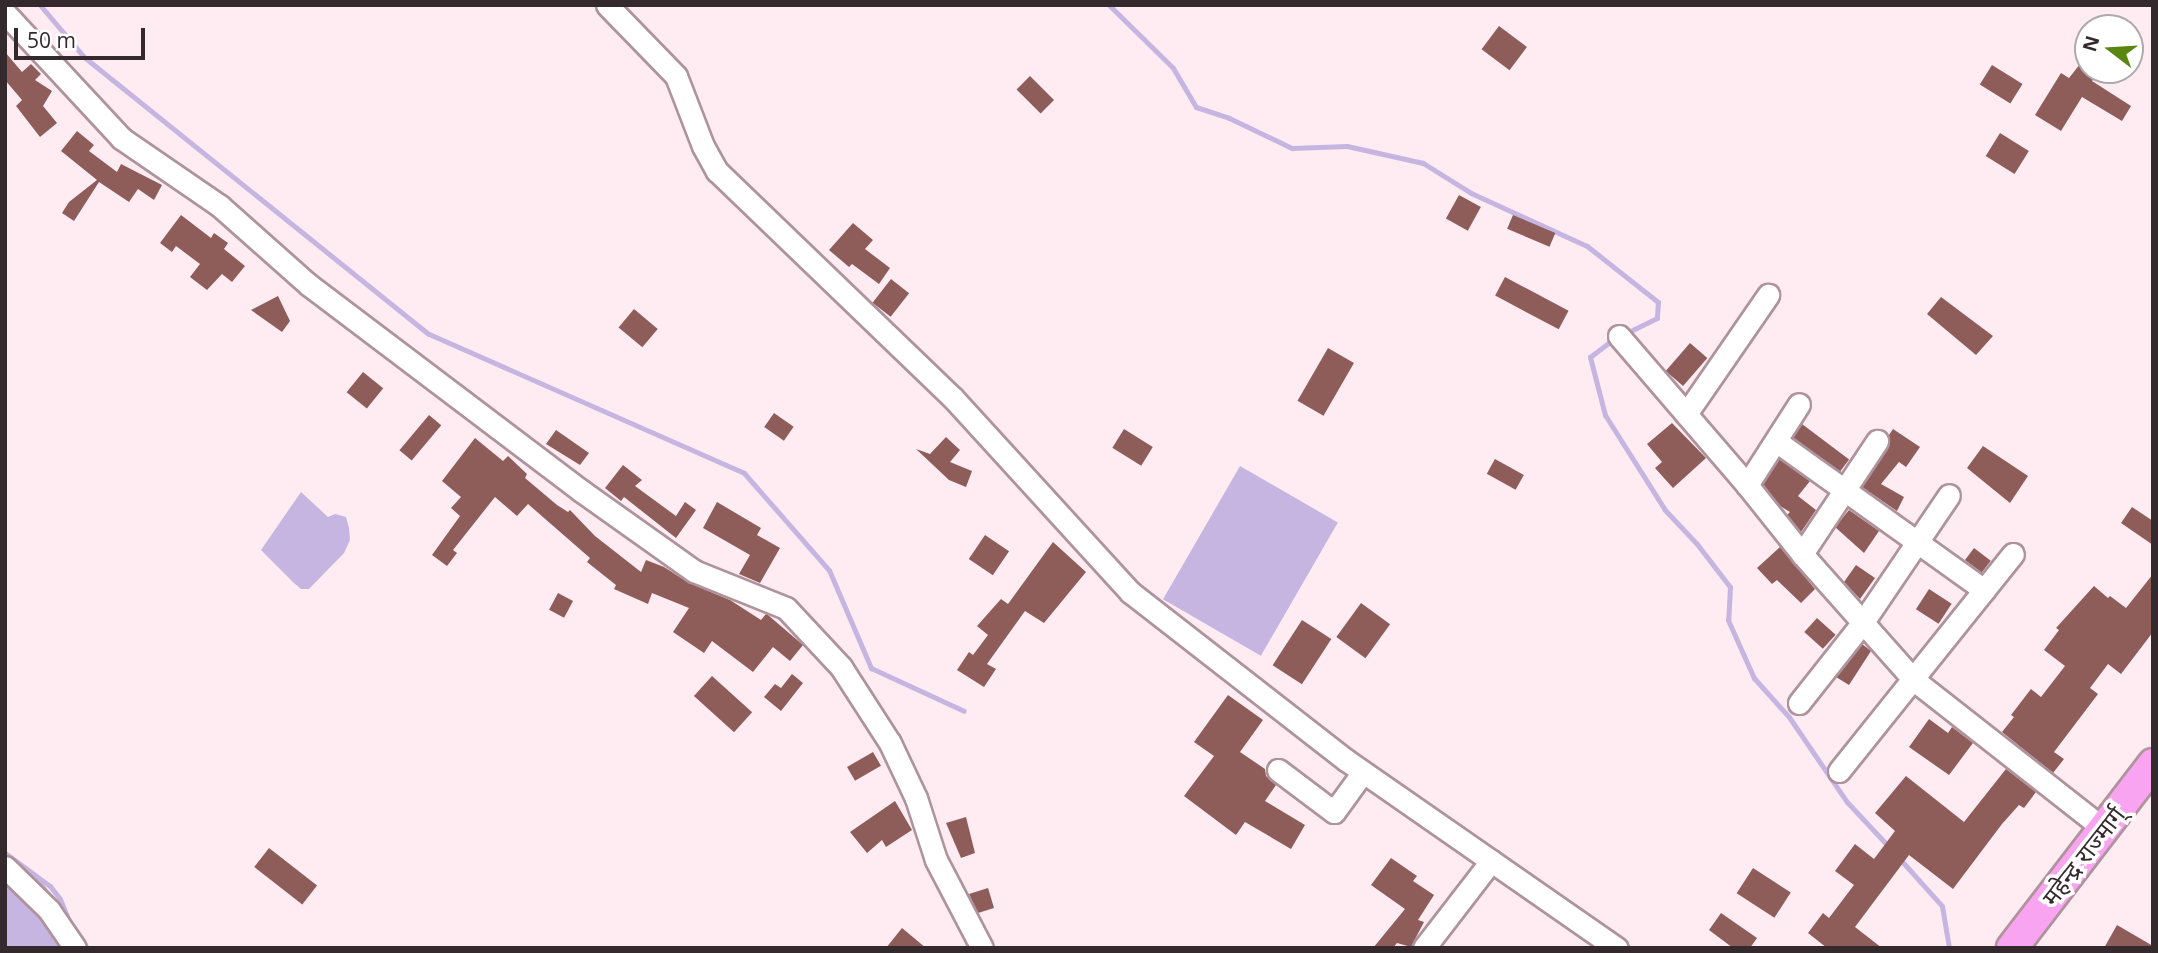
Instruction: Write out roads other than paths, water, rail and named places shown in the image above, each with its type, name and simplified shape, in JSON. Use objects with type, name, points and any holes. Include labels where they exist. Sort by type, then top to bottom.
[{"type":"highway","name":"महेन्द्र राज्मार्ग्","points":[[2012,948],[2153,764]]},
{"type":"street","points":[[607,5],[677,76],[703,146],[717,171],[953,398],[1130,592],[1252,696],[1617,948]]},
{"type":"street","points":[[5,13],[121,138],[220,206],[309,285],[580,490],[694,571],[786,608],[841,667],[890,743],[916,798],[936,860],[982,948]]},
{"type":"street","points":[[1686,414],[1768,295]]},
{"type":"street","points":[[1619,335],[1802,554],[1914,680],[2104,829]]},
{"type":"street","points":[[1747,485],[1799,404]]},
{"type":"street","points":[[1776,441],[1984,590]]},
{"type":"street","points":[[1802,554],[1877,441]]},
{"type":"street","points":[[1799,702],[1863,622],[1949,495]]},
{"type":"street","points":[[1839,771],[2013,554]]},
{"type":"street","points":[[1278,770],[1335,812],[1363,772]]},
{"type":"street","points":[[1424,948],[1491,861]]},
{"type":"street","points":[[5,867],[49,910],[75,948]]},
{"type":"waterway","points":[[40,5],[84,57],[429,334],[744,473],[829,570],[871,668],[964,711]]},
{"type":"waterway","points":[[1109,5],[1173,68],[1196,107],[1229,118],[1292,148],[1347,146],[1423,163],[1471,193],[1587,246],[1658,302],[1657,318],[1624,334]]},
{"type":"waterway","points":[[1615,338],[1590,357],[1605,415],[1665,510],[1697,544],[1730,587],[1728,620],[1754,678],[1789,717],[1847,802],[1890,848]]},
{"type":"waterway","points":[[5,853],[50,886],[60,899],[70,924]]},
{"type":"waterway","points":[[1899,858],[1942,906],[1949,948]]},
{"type":"waterway","points":[[38,881],[53,901]]},
{"type":"waterway","points":[[76,931],[87,948]]}]
